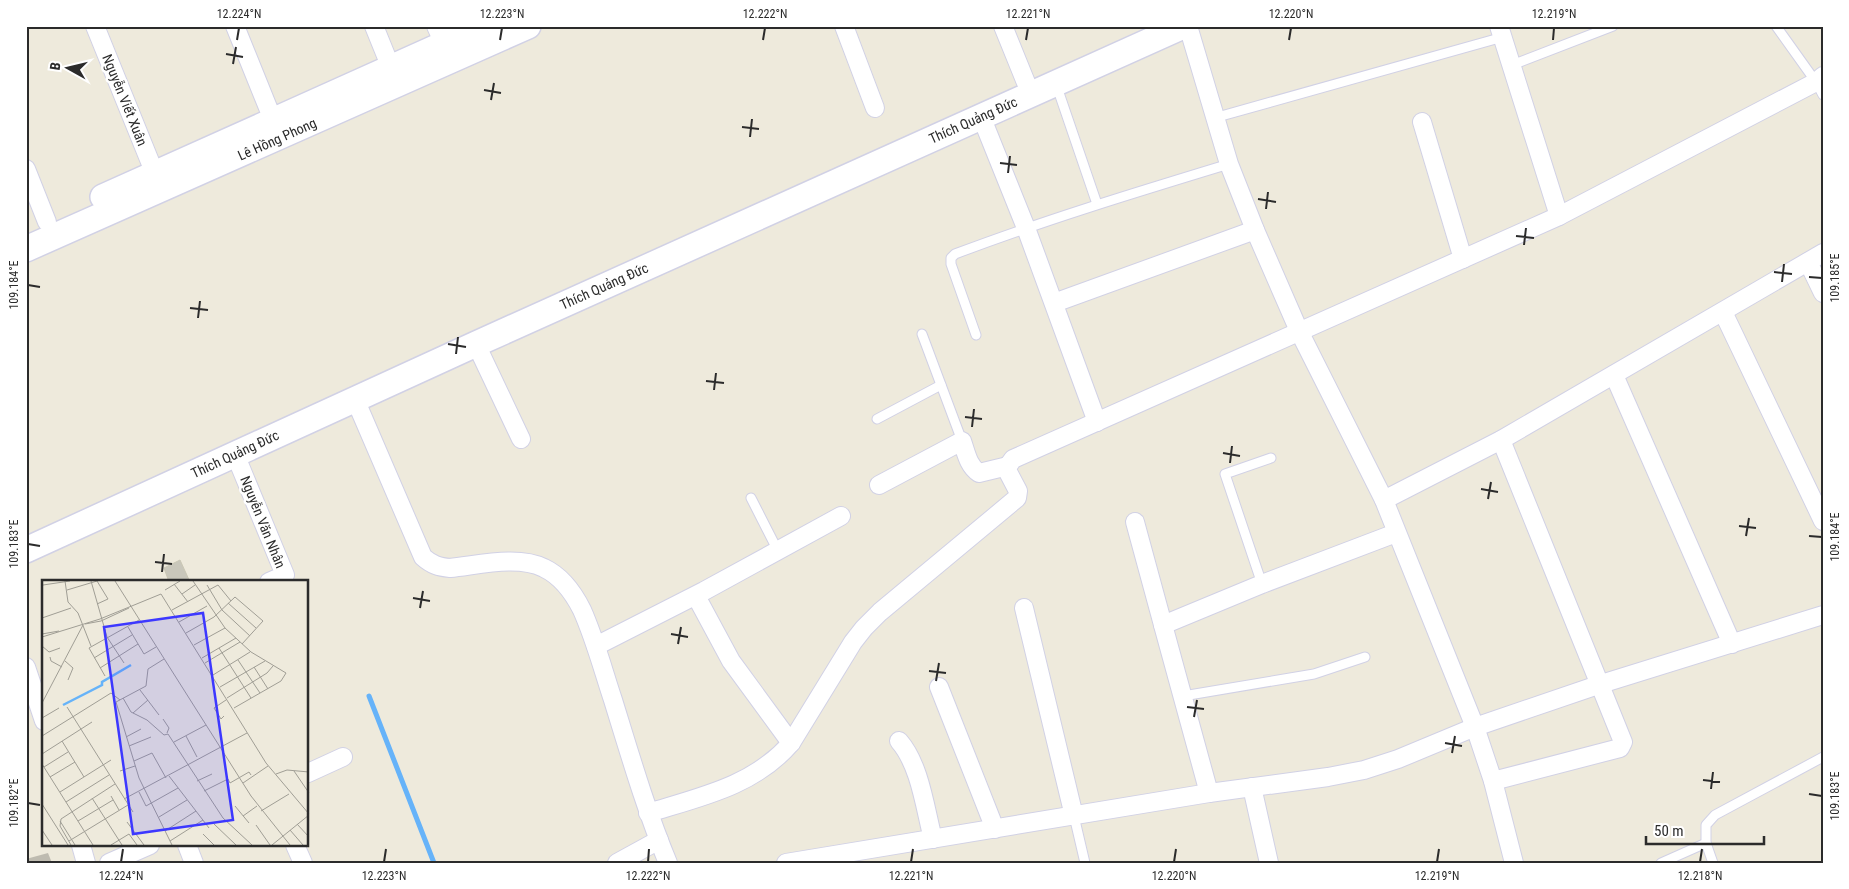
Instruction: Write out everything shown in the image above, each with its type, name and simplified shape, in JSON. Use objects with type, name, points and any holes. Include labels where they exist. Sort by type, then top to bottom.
[{"type":"street","name":"Nguyễn Viết Xuân","points":[[95,26],[155,174]]},
{"type":"street","points":[[235,26],[273,120]]},
{"type":"street","points":[[374,26],[391,68]]},
{"type":"street","name":"Lê Hồng Phong","points":[[37,227],[391,68],[440,35],[484,26]]},
{"type":"street","name":"Lê Hồng Phong","points":[[26,249],[528,26]]},
{"type":"street","points":[[844,26],[875,108]]},
{"type":"street","points":[[1002,26],[1031,94]]},
{"type":"street","name":"Thích Quảng Đức","points":[[26,550],[476,344],[1183,26]]},
{"type":"street","points":[[1188,26],[1229,164],[1255,230],[1299,331],[1384,500],[1474,727],[1493,781],[1514,863]]},
{"type":"street","points":[[1501,32],[1559,216]]},
{"type":"street","points":[[879,485],[962,441],[968,459],[974,470],[979,473],[1008,466],[1013,459],[1559,216],[1820,84]]},
{"type":"street","points":[[981,116],[1026,228],[1097,422]]},
{"type":"street","points":[[1422,122],[1463,259]]},
{"type":"street","points":[[26,169],[37,227]]},
{"type":"street","points":[[1054,303],[1255,230]]},
{"type":"street","points":[[1384,500],[1501,440],[1816,257],[1823,293]]},
{"type":"street","points":[[1723,312],[1823,521]]},
{"type":"street","points":[[476,344],[521,439]]},
{"type":"street","points":[[1614,375],[1732,644]]},
{"type":"street","points":[[355,399],[423,557],[431,564],[450,568],[515,561],[531,563],[545,568],[558,577],[571,591],[582,610],[596,646],[648,813],[668,863]]},
{"type":"street","points":[[1493,781],[1620,748],[1624,742],[1501,440]]},
{"type":"street","name":"Nguyễn Văn Nhân","points":[[235,454],[285,575],[273,580]]},
{"type":"street","points":[[648,813],[724,790],[742,782],[779,757],[791,743],[853,642],[864,628],[880,612],[1017,498],[1018,491],[1008,466]]},
{"type":"street","points":[[596,646],[696,596],[841,516]]},
{"type":"street","points":[[1135,522],[1210,793]]},
{"type":"street","points":[[1163,626],[1262,584],[1396,533]]},
{"type":"street","points":[[696,596],[731,661],[791,743]]},
{"type":"street","points":[[1024,608],[1074,816]]},
{"type":"street","points":[[786,863],[1210,793],[1364,770],[1398,760],[1474,727],[1601,684],[1823,615]]},
{"type":"street","points":[[33,671],[42,712]]},
{"type":"street","points":[[939,687],[995,829]]},
{"type":"street","points":[[899,740],[908,751],[914,765],[933,839]]},
{"type":"street","points":[[309,773],[343,757]]},
{"type":"street","points":[[1252,787],[1268,863]]},
{"type":"street","points":[[617,863],[659,840]]},
{"type":"street","points":[[81,846],[86,863]]},
{"type":"street","points":[[110,863],[148,846]]},
{"type":"street","points":[[187,846],[194,863]]},
{"type":"street","points":[[295,846],[303,863]]},
{"type":"lane","points":[[1512,65],[1613,26]]},
{"type":"lane","points":[[1776,26],[1820,84]]},
{"type":"lane","points":[[1214,118],[1501,32]]},
{"type":"lane","points":[[1056,84],[1097,204]]},
{"type":"lane","points":[[976,334],[951,264],[955,254],[1097,204],[1229,164]]},
{"type":"lane","points":[[922,334],[962,441]]},
{"type":"lane","points":[[877,418],[941,384]]},
{"type":"lane","points":[[1262,584],[1225,474],[1271,458]]},
{"type":"lane","points":[[751,498],[778,551]]},
{"type":"lane","points":[[1183,696],[1314,674],[1365,657]]},
{"type":"lane","points":[[1713,863],[1704,832],[1709,819],[1823,757]]},
{"type":"lane","points":[[1074,816],[1085,863]]},
{"type":"lane","points":[[1661,863],[1706,843]]},
{"type":"building","points":[[180,560],[189,580],[168,580],[164,568]]},
{"type":"waterway","points":[[369,696],[434,863]]}]
